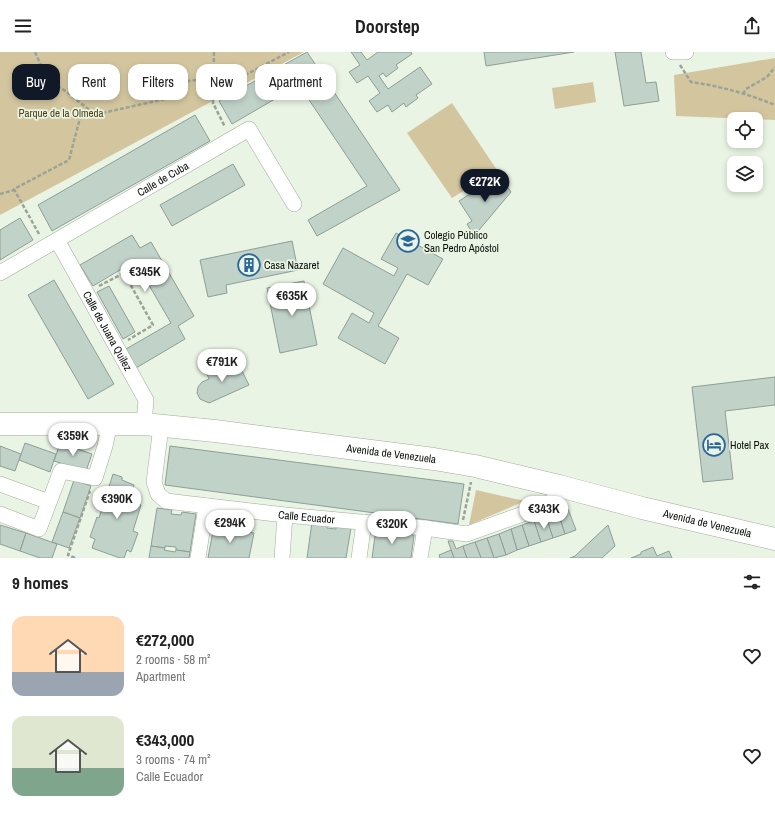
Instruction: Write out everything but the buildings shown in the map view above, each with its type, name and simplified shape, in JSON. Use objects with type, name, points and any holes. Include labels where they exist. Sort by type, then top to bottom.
[{"type":"street","name":"Calle de Cuba","points":[[0,273],[249,129],[294,204]]},
{"type":"street","name":"Calle de Juana Quilez","points":[[51,244],[86,293],[146,400],[152,425]]},
{"type":"street","name":"Avenida de Venezuela","points":[[0,424],[110,423],[152,425],[215,431],[434,459],[475,466],[642,508],[775,539]]},
{"type":"street","points":[[0,514],[39,529],[61,471],[95,478],[105,446],[110,423]]},
{"type":"street","name":"Calle Ecuador","points":[[152,425],[154,482],[158,494],[166,501],[285,515],[425,528],[467,534],[545,506],[554,499],[559,486]]},
{"type":"street","points":[[0,484],[49,502]]},
{"type":"street","points":[[198,558],[206,506]]},
{"type":"street","points":[[282,558],[285,515]]},
{"type":"street","points":[[359,558],[364,522]]},
{"type":"street","points":[[420,558],[425,528]]},
{"type":"path","points":[[35,52],[48,81],[64,90],[96,115]]},
{"type":"path","points":[[214,52],[214,64]]},
{"type":"path","points":[[247,74],[289,52]]},
{"type":"path","points":[[679,52],[680,66],[691,82],[712,84],[775,105]]},
{"type":"path","points":[[743,94],[746,89],[767,77],[775,66]]},
{"type":"path","points":[[0,194],[14,190],[69,160],[80,118],[183,95],[188,81],[196,80]]},
{"type":"path","points":[[213,100],[213,104],[231,140]]},
{"type":"path","points":[[14,190],[51,244]]},
{"type":"path","points":[[86,293],[124,273],[154,325],[116,347]]},
{"type":"path","points":[[460,533],[475,466]]},
{"type":"path","points":[[75,558],[68,556],[95,478]]},
{"type":"green space","name":"Parque de la Olmeda","points":[[0,52],[304,52],[282,64],[255,64],[255,78],[247,83],[247,64],[196,64],[196,100],[214,100],[0,215]]},
{"type":"green space","points":[[775,58],[775,120],[763,120],[763,112],[727,112],[727,118],[676,116],[674,75]]},
{"type":"green space","points":[[593,82],[596,102],[555,109],[552,88]]},
{"type":"green space","points":[[452,103],[497,170],[452,198],[407,133]]},
{"type":"green space","points":[[476,490],[525,501],[469,525]]},
{"type":"place","name":"Colegio Público San Pedro Apóstol","points":[[408,241]]},
{"type":"place","name":"Casa Nazaret","points":[[249,265]]},
{"type":"place","name":"Hotel Pax","points":[[714,445]]}]
